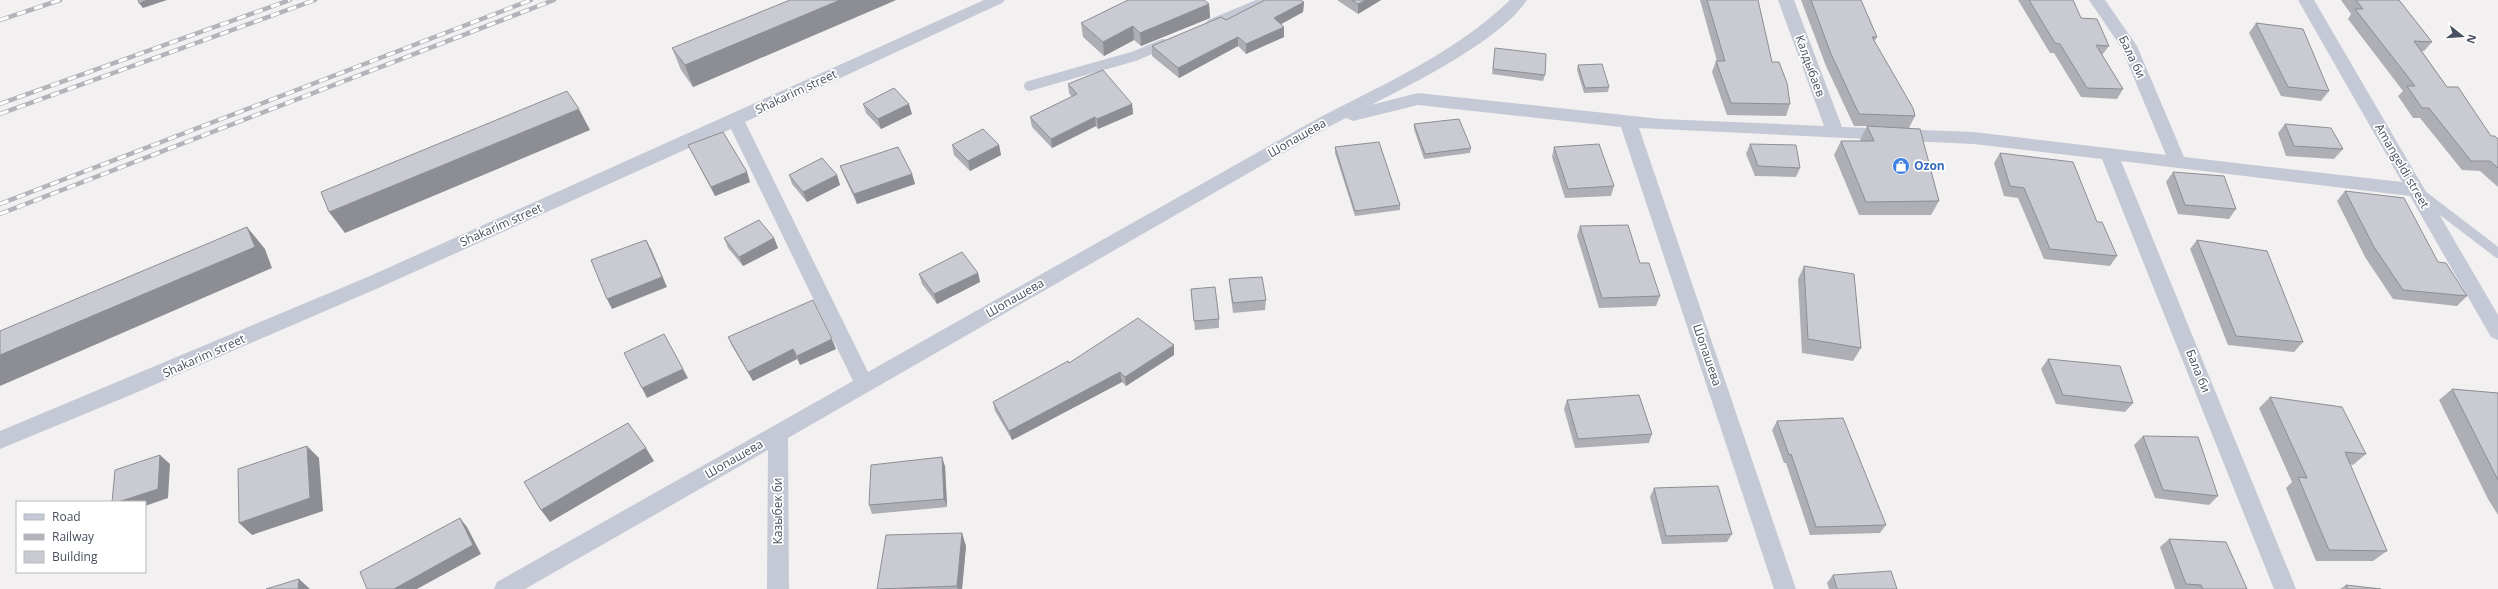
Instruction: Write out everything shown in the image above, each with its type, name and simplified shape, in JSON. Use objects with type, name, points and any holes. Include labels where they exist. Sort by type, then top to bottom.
[{"type":"street","name":"Shakarim street","points":[[0,440],[161,375],[734,120],[997,0]]},
{"type":"street","name":"Шопашева","points":[[505,589],[1326,121],[1424,70],[1498,23],[1519,0]]},
{"type":"street","name":"Калдыбаев","points":[[1786,0],[1835,132]]},
{"type":"street","name":"Бала би","points":[[2097,0],[2129,46],[2178,162]]},
{"type":"street","name":"Amangeldi street","points":[[2306,0],[2498,332]]},
{"type":"street","points":[[1326,121],[1418,100],[1628,122],[1974,138],[2415,190]]},
{"type":"street","points":[[734,120],[864,384]]},
{"type":"street","name":"Шопашева","points":[[1628,122],[1785,589]]},
{"type":"street","name":"Бала би","points":[[2108,154],[2285,589]]},
{"type":"street","name":"Казыбек би","points":[[778,433],[778,589]]},
{"type":"lane","points":[[1205,27],[1269,0]]},
{"type":"lane","points":[[1029,86],[1134,56],[1170,41]]},
{"type":"lane","points":[[2415,190],[2498,254]]},
{"type":"building","points":[[138,0],[148,0],[139,3]]},
{"type":"building","points":[[790,0],[840,0],[685,65],[672,48]]},
{"type":"building","points":[[1128,0],[1204,0],[1209,4],[1140,33],[1133,26],[1103,42],[1081,23]]},
{"type":"building","points":[[1265,0],[1300,0],[1304,2],[1274,18],[1284,27],[1246,44],[1238,37],[1178,68],[1152,46],[1221,17],[1226,20]]},
{"type":"building","points":[[1352,0],[1366,0],[1358,4]]},
{"type":"building","points":[[1707,0],[1758,0],[1772,62],[1779,62],[1787,83],[1790,104],[1731,103],[1716,61],[1725,61]]},
{"type":"building","points":[[1811,0],[1861,0],[1877,37],[1872,37],[1913,108],[1915,116],[1859,114],[1831,54]]},
{"type":"building","points":[[2029,0],[2073,0],[2081,18],[2097,19],[2109,46],[2096,45],[2123,89],[2087,88],[2060,44],[2055,43]]},
{"type":"building","points":[[2356,0],[2399,0],[2432,42],[2414,41],[2447,87],[2458,87],[2491,136],[2495,136],[2498,139],[2498,168],[2490,161],[2471,161],[2429,108],[2422,108],[2407,86],[2415,86],[2355,9],[2363,9]]},
{"type":"building","points":[[2256,23],[2303,29],[2329,91],[2288,87]]},
{"type":"building","points":[[1495,48],[1546,54],[1545,75],[1493,69]]},
{"type":"building","points":[[1602,64],[1609,87],[1585,88],[1578,65]]},
{"type":"building","points":[[1103,70],[1132,104],[1097,119],[1095,117],[1051,139],[1030,117],[1077,94],[1068,84]]},
{"type":"building","points":[[894,88],[909,104],[878,119],[863,104]]},
{"type":"building","points":[[567,91],[579,109],[329,212],[321,192]]},
{"type":"building","points":[[1459,119],[1471,148],[1425,154],[1414,124]]},
{"type":"building","points":[[2285,124],[2331,128],[2343,149],[2294,146]]},
{"type":"building","points":[[1867,126],[1920,129],[1939,201],[1866,202],[1841,141],[1874,141]]},
{"type":"building","points":[[983,129],[999,145],[968,161],[952,145]]},
{"type":"building","points":[[723,132],[747,172],[711,187],[688,145]]},
{"type":"building","points":[[1379,142],[1400,205],[1355,211],[1335,147]]},
{"type":"building","points":[[1599,144],[1614,186],[1568,189],[1554,147]]},
{"type":"building","points":[[1750,144],[1796,145],[1800,168],[1758,166]]},
{"type":"building","points":[[898,147],[912,174],[854,194],[840,166]]},
{"type":"building","points":[[2000,153],[2073,162],[2097,222],[2102,222],[2117,256],[2050,249],[2024,188],[2010,186]]},
{"type":"building","points":[[822,158],[837,175],[803,192],[789,175]]},
{"type":"building","points":[[2173,172],[2224,176],[2236,209],[2185,205]]},
{"type":"building","points":[[2345,191],[2404,198],[2438,262],[2446,263],[2467,296],[2403,290],[2374,247]]},
{"type":"building","points":[[759,220],[774,238],[739,257],[724,238]]},
{"type":"building","points":[[1628,225],[1640,263],[1649,263],[1660,296],[1602,298],[1580,226]]},
{"type":"building","points":[[247,227],[255,247],[0,355],[0,331]]},
{"type":"building","points":[[646,240],[662,277],[607,299],[591,260]]},
{"type":"building","points":[[2197,240],[2267,251],[2303,342],[2236,336]]},
{"type":"building","points":[[962,252],[978,273],[934,294],[919,274]]},
{"type":"building","points":[[1804,266],[1854,274],[1861,348],[1808,339]]},
{"type":"building","points":[[1262,277],[1266,300],[1233,303],[1229,279]]},
{"type":"building","points":[[1215,287],[1219,319],[1194,321],[1191,289]]},
{"type":"building","points":[[813,300],[832,339],[797,356],[793,349],[748,372],[728,337]]},
{"type":"building","points":[[1138,318],[1174,345],[1125,377],[1120,372],[1009,431],[993,402],[1068,361],[1069,363]]},
{"type":"building","points":[[664,334],[683,369],[642,388],[624,353]]},
{"type":"building","points":[[2048,359],[2120,366],[2133,403],[2063,395]]},
{"type":"building","points":[[2452,389],[2498,393],[2498,480]]},
{"type":"building","points":[[1639,395],[1652,434],[1578,439],[1567,400]]},
{"type":"building","points":[[2270,397],[2342,407],[2366,454],[2345,452],[2387,551],[2329,550],[2298,477],[2307,478]]},
{"type":"building","points":[[1843,418],[1886,525],[1816,527],[1791,454],[1789,455],[1777,421]]},
{"type":"building","points":[[628,423],[646,448],[541,510],[524,482]]},
{"type":"building","points":[[2143,436],[2198,437],[2218,496],[2163,490]]},
{"type":"building","points":[[307,446],[310,498],[239,523],[238,469]]},
{"type":"building","points":[[160,455],[158,489],[121,501],[112,501],[115,470]]},
{"type":"building","points":[[942,457],[944,499],[869,505],[871,465]]},
{"type":"building","points":[[1718,486],[1732,534],[1666,536],[1654,488]]},
{"type":"building","points":[[460,518],[473,545],[394,589],[367,589],[360,572]]},
{"type":"building","points":[[962,533],[957,586],[877,589],[886,535]]},
{"type":"building","points":[[2169,539],[2226,542],[2247,589],[2203,589],[2201,585],[2186,584]]},
{"type":"building","points":[[1891,571],[1897,589],[1837,589],[1833,575]]},
{"type":"building","points":[[299,579],[298,589],[266,589]]},
{"type":"building","points":[[2346,585],[2381,589],[2348,589]]},
{"type":"railway","points":[[0,20],[60,0]]},
{"type":"railway","points":[[0,104],[290,0]]},
{"type":"railway","points":[[0,114],[315,0]]},
{"type":"railway","points":[[0,204],[531,0]]},
{"type":"railway","points":[[0,214],[554,0]]},
{"type":"place","name":"Ozon","points":[[1901,166]]}]
